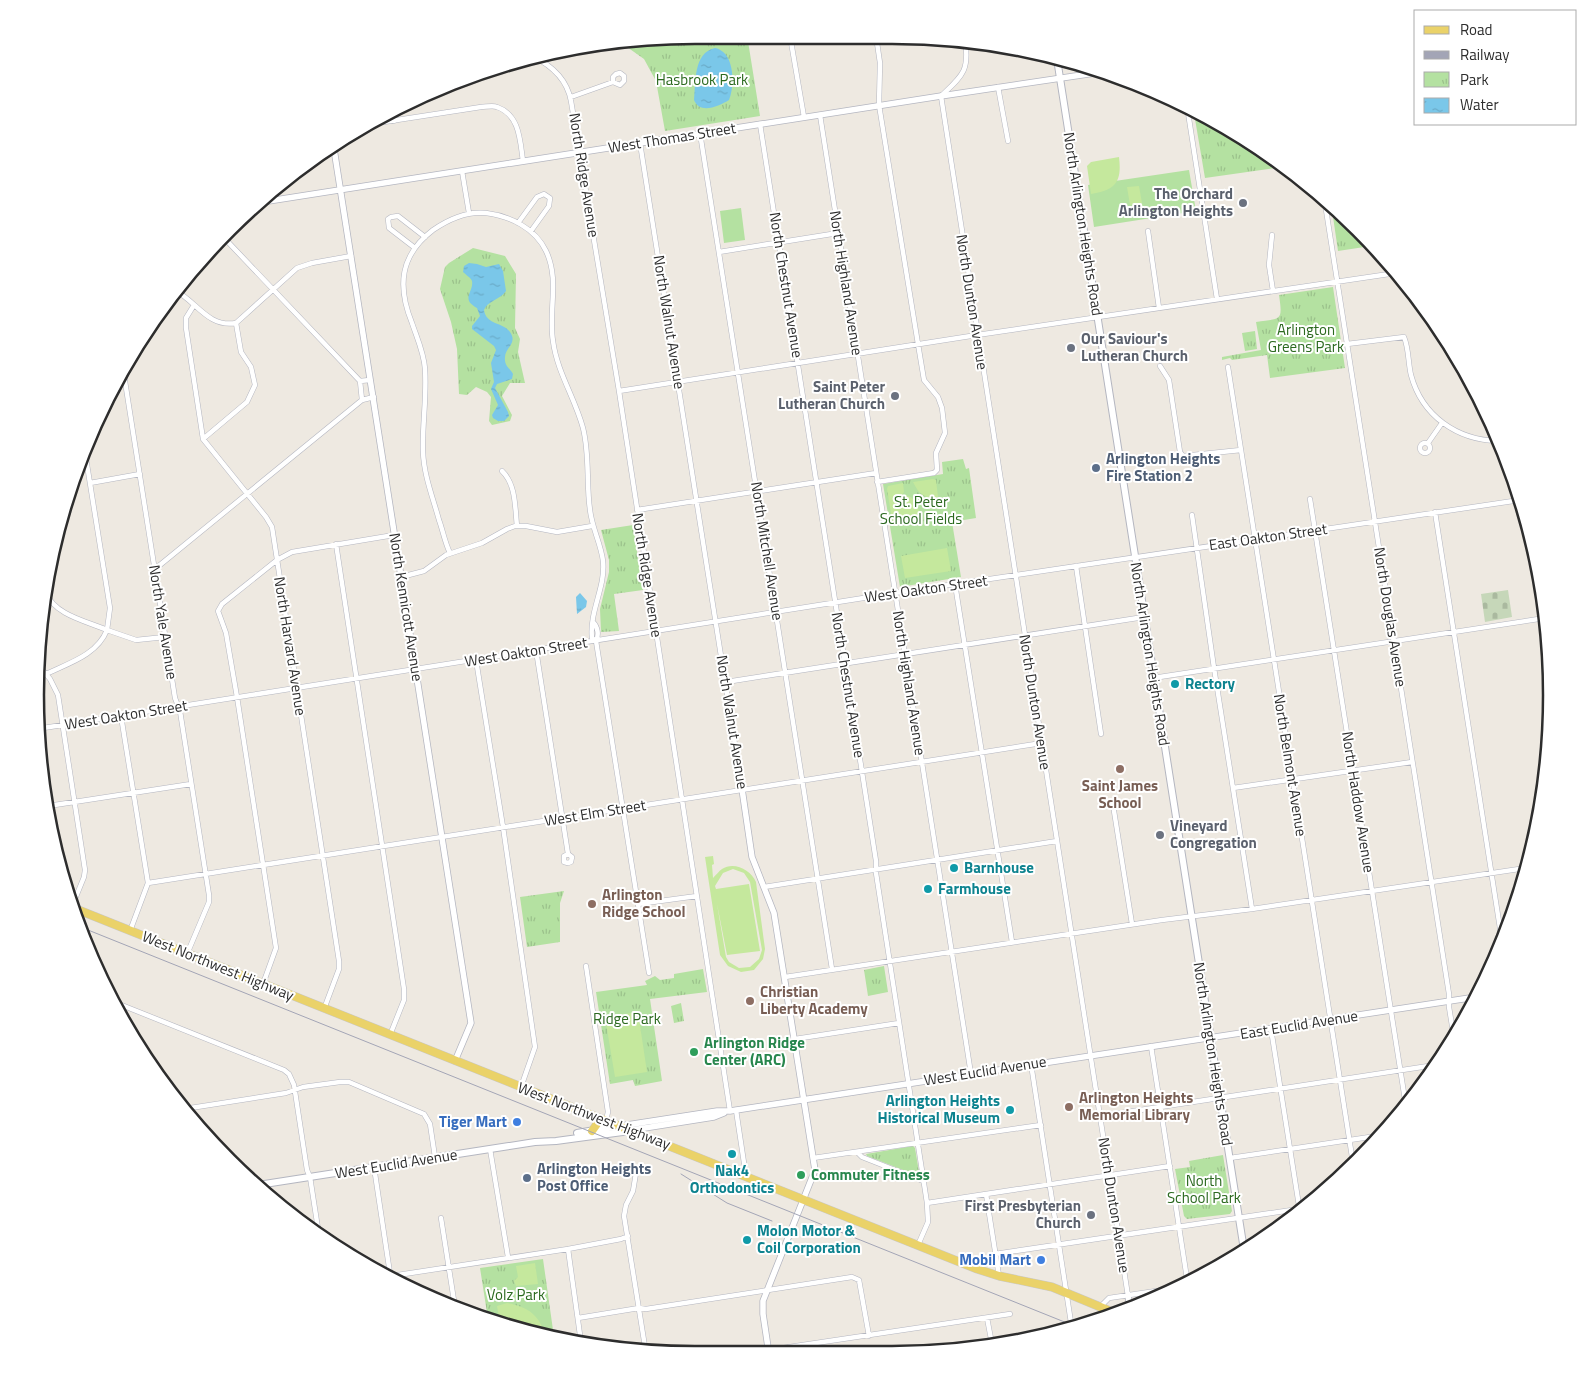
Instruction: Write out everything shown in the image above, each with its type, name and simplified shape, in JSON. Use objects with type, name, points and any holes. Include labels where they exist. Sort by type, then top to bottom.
[{"type":"main road","name":"North Arlington Heights Road","points":[[1058,65],[1243,1243]]},
{"type":"main road","name":"West Northwest Highway","points":[[81,912],[977,1269],[999,1276],[1043,1284],[1107,1310]]},
{"type":"main road","points":[[590,1114],[595,1118],[597,1124],[592,1131]]},
{"type":"main road","name":"West Euclid Avenue","points":[[534,1142],[551,1137],[620,1126]]},
{"type":"main road","name":"West Euclid Avenue","points":[[265,1184],[534,1142],[556,1141],[632,1130]]},
{"type":"street","points":[[791,44],[804,117]]},
{"type":"street","points":[[877,44],[880,63],[880,105],[924,380],[938,397],[942,408],[945,433],[936,453],[936,470],[934,473],[878,482]]},
{"type":"street","points":[[941,96],[966,69],[967,48]]},
{"type":"street","name":"North Ridge Avenue","points":[[543,62],[558,73],[571,97],[619,391],[697,896],[733,1111],[746,1176]]},
{"type":"street","name":"West Thomas Street","points":[[271,201],[1088,74]]},
{"type":"street","points":[[571,97],[613,82]]},
{"type":"street","points":[[998,87],[1008,141]]},
{"type":"street","name":"North Dunton Avenue","points":[[941,96],[1129,1302]]},
{"type":"street","points":[[386,122],[496,106],[509,115],[518,128],[523,161]]},
{"type":"street","name":"North Highland Avenue","points":[[820,115],[971,1074]]},
{"type":"street","points":[[1188,115],[1217,299]]},
{"type":"street","name":"North Chestnut Avenue","points":[[760,124],[876,861],[889,961],[927,1203],[928,1222],[918,1245]]},
{"type":"street","name":"North Mitchell Avenue","points":[[700,134],[832,970]]},
{"type":"street","name":"North Walnut Avenue","points":[[640,143],[698,501],[752,857],[774,913],[813,1158],[814,1174],[767,1291]]},
{"type":"street","name":"North Kennicott Avenue","points":[[335,153],[471,1024],[455,1062]]},
{"type":"street","points":[[462,171],[469,213]]},
{"type":"street","points":[[518,223],[537,197],[544,194],[548,196],[549,206],[531,231]]},
{"type":"street","name":"North Douglas Avenue","points":[[1326,210],[1395,642],[1453,1026]]},
{"type":"street","points":[[450,554],[430,494],[425,469],[423,446],[424,366],[419,341],[408,311],[403,289],[404,269],[415,248],[425,237],[447,221],[469,213],[492,214],[518,223],[531,231],[545,250],[553,274],[553,342],[559,365],[585,436],[592,526],[604,567],[593,622],[596,626],[598,637],[596,641],[649,973]]},
{"type":"street","points":[[415,248],[389,228],[388,219],[398,216],[425,237]]},
{"type":"street","points":[[1148,231],[1159,308]]},
{"type":"street","points":[[720,252],[838,233]]},
{"type":"street","points":[[1272,235],[1269,265],[1273,291]]},
{"type":"street","points":[[228,241],[360,381],[362,400]]},
{"type":"street","points":[[182,294],[205,315],[216,321],[236,323],[297,268],[312,263],[351,256]]},
{"type":"street","points":[[619,391],[977,335],[1389,274]]},
{"type":"street","name":"North Harvard Avenue","points":[[194,305],[186,318],[186,328],[203,438],[270,522],[340,965],[340,970],[324,1009]]},
{"type":"street","points":[[203,438],[247,402],[256,386],[251,367],[241,352],[236,323]]},
{"type":"street","points":[[1347,344],[1404,337],[1414,385],[1430,412],[1442,424],[1459,433],[1477,439],[1491,440]]},
{"type":"street","points":[[1160,366],[1169,380],[1180,452],[1183,456],[1241,450]]},
{"type":"street","name":"North Belmont Avenue","points":[[1228,367],[1352,1157]]},
{"type":"street","points":[[360,381],[370,380]]},
{"type":"street","name":"North Yale Avenue","points":[[125,381],[175,698],[179,706],[210,898],[187,954]]},
{"type":"street","points":[[155,569],[362,400],[374,397]]},
{"type":"street","points":[[1428,443],[1442,424]]},
{"type":"street","points":[[76,898],[85,874],[58,695],[46,674],[86,654],[102,640],[107,630],[110,608],[87,463]]},
{"type":"street","points":[[502,471],[509,477],[512,486],[517,526]]},
{"type":"street","points":[[637,510],[876,473]]},
{"type":"street","points":[[90,483],[140,474]]},
{"type":"street","name":"North Haddow Avenue","points":[[1310,499],[1404,1097]]},
{"type":"street","name":"East Oakton Street","points":[[1015,576],[1513,501]]},
{"type":"street","points":[[1435,512],[1500,928]]},
{"type":"street","points":[[1192,515],[1252,909]]},
{"type":"street","points":[[401,577],[424,571],[450,554],[482,543],[507,529],[517,526],[557,532],[592,526]]},
{"type":"street","points":[[262,984],[276,948],[237,697],[225,628],[218,611],[222,604],[277,560],[292,552],[394,534]]},
{"type":"street","points":[[336,544],[404,989],[404,1000],[390,1036]]},
{"type":"street","points":[[1076,566],[1101,734]]},
{"type":"street","name":"West Oakton Street","points":[[45,728],[895,593],[1015,576]]},
{"type":"street","points":[[955,584],[1012,942]]},
{"type":"street","points":[[50,602],[59,610],[136,640],[166,637]]},
{"type":"street","points":[[726,682],[1144,617]]},
{"type":"street","points":[[1153,678],[1539,619]]},
{"type":"street","points":[[536,650],[568,854]]},
{"type":"street","points":[[476,660],[503,827],[535,1047],[521,1087]]},
{"type":"street","points":[[121,716],[148,883],[130,931]]},
{"type":"street","name":"West Elm Street","points":[[148,883],[1042,743]]},
{"type":"street","points":[[1233,788],[1412,762]]},
{"type":"street","points":[[53,805],[192,784]]},
{"type":"street","points":[[1114,811],[1132,924]]},
{"type":"street","points":[[764,887],[1057,841]]},
{"type":"street","points":[[785,977],[1132,924],[1252,909],[1520,869]]},
{"type":"street","points":[[638,904],[697,896]]},
{"type":"street","points":[[586,966],[608,1112],[606,1120]]},
{"type":"street","name":"East Euclid Avenue","points":[[1091,1055],[1468,998]]},
{"type":"street","points":[[123,1006],[284,1070],[289,1074],[294,1090],[317,1225]]},
{"type":"street","points":[[795,1039],[899,1024]]},
{"type":"street","points":[[1271,1029],[1300,1202]]},
{"type":"street","points":[[1152,1046],[1187,1275]]},
{"type":"street","name":"West Euclid Avenue","points":[[632,1130],[714,1117],[733,1111],[1091,1055]]},
{"type":"street","points":[[1032,1064],[1071,1321]]},
{"type":"street","points":[[1101,1116],[1426,1066]]},
{"type":"street","points":[[192,1108],[286,1093],[304,1087],[349,1082],[421,1112],[430,1124],[435,1157]]},
{"type":"street","name":"West Euclid Avenue","points":[[620,1126],[717,1111],[733,1111]]},
{"type":"street","points":[[813,1158],[1041,1125]]},
{"type":"street","points":[[1230,1158],[1370,1137]]},
{"type":"street","points":[[490,1149],[508,1257]]},
{"type":"street","points":[[857,1152],[862,1157],[923,1181]]},
{"type":"street","points":[[927,1203],[1170,1166]]},
{"type":"street","points":[[374,1167],[390,1270]]},
{"type":"street","points":[[636,1173],[633,1190],[626,1205],[624,1216],[645,1344]]},
{"type":"street","points":[[986,1194],[999,1276]]},
{"type":"street","points":[[996,1254],[1288,1212]]},
{"type":"street","points":[[441,1218],[454,1300]]},
{"type":"street","points":[[401,1276],[449,1266],[604,1243],[628,1236]]},
{"type":"street","points":[[568,1249],[580,1336]]},
{"type":"street","points":[[578,1318],[852,1277],[859,1279],[869,1336]]},
{"type":"street","points":[[767,1291],[763,1314],[768,1346]]},
{"type":"street","points":[[1100,1307],[1109,1298],[1151,1292]]},
{"type":"street","points":[[806,1346],[1010,1314]]},
{"type":"street","points":[[987,1318],[991,1339]]},
{"type":"green space","name":"Hasbrook Park","points":[[748,44],[760,116],[665,131],[656,81],[644,59],[627,47],[652,45]]},
{"type":"green space","points":[[1195,119],[1218,131],[1274,168],[1205,178]]},
{"type":"green space","points":[[1119,157],[1120,166],[1116,183],[1106,190],[1091,194],[1087,166],[1091,162]]},
{"type":"green space","points":[[1189,170],[1196,211],[1094,227],[1088,185]]},
{"type":"green space","points":[[1139,186],[1142,203],[1130,205],[1127,187]]},
{"type":"green space","points":[[741,208],[745,240],[724,243],[720,211]]},
{"type":"green space","points":[[1333,216],[1365,247],[1338,251]]},
{"type":"green space","points":[[473,248],[505,256],[516,274],[515,328],[520,339],[518,352],[525,383],[510,383],[502,396],[512,415],[510,421],[492,425],[489,421],[491,397],[487,392],[476,387],[467,395],[459,394],[457,349],[451,322],[440,289],[445,267]]},
{"type":"green space","name":"Arlington Greens Park","points":[[1333,287],[1345,368],[1270,378],[1267,355],[1222,360],[1222,357],[1261,350],[1256,322],[1278,317],[1281,310],[1279,295]]},
{"type":"green space","points":[[1255,331],[1257,349],[1245,351],[1242,333]]},
{"type":"green space","name":"St. Peter School Fields","points":[[963,459],[966,469],[969,468],[976,518],[952,522],[961,577],[900,587],[883,484],[943,474],[942,462]]},
{"type":"green space","points":[[936,480],[938,497],[922,495],[913,482]]},
{"type":"green space","points":[[903,483],[904,492],[902,495],[910,497],[916,502],[920,519],[895,523],[892,520],[887,489],[888,486]]},
{"type":"green space","points":[[633,525],[643,590],[614,594],[619,631],[601,632],[600,609],[609,572],[609,560],[601,530]]},
{"type":"green space","points":[[947,548],[951,571],[905,578],[901,556]]},
{"type":"green space","points":[[1508,590],[1512,617],[1485,622],[1481,594]]},
{"type":"green space","points":[[713,856],[713,878],[722,869],[737,866],[750,874],[756,882],[765,949],[763,959],[754,970],[741,972],[728,966],[720,955],[705,857]],"holes":[[[733,869],[744,873],[750,882],[762,950],[759,959],[750,967],[739,968],[729,962],[726,957],[717,904],[727,955],[760,951],[749,884],[716,889],[715,886],[723,873]]]},
{"type":"green space","points":[[564,891],[560,903],[560,942],[527,947],[520,897]]},
{"type":"green space","points":[[884,966],[888,992],[868,996],[864,970]]},
{"type":"green space","name":"Ridge Park","points":[[703,969],[707,992],[650,999],[662,1081],[635,1086],[633,1080],[610,1084],[596,992],[647,985],[645,981],[655,976],[660,980],[674,978],[674,974]]},
{"type":"green space","points":[[681,1003],[684,1021],[674,1023],[671,1006]]},
{"type":"green space","points":[[638,1012],[647,1072],[615,1077],[605,1017]]},
{"type":"green space","points":[[913,1146],[919,1172],[916,1175],[866,1154]]},
{"type":"green space","name":"North School Park","points":[[1223,1155],[1232,1211],[1230,1214],[1187,1219],[1184,1216],[1175,1169],[1190,1167],[1189,1161]]},
{"type":"green space","name":"Volz Park","points":[[543,1259],[553,1330],[487,1312],[480,1268]]},
{"type":"green space","points":[[535,1263],[538,1284],[516,1286],[514,1281],[518,1277],[516,1266]]},
{"type":"green space","points":[[507,1303],[521,1307],[532,1313],[542,1328],[499,1316],[497,1306]]},
{"type":"water","points":[[715,48],[722,51],[730,62],[732,70],[731,94],[729,100],[715,107],[705,108],[697,105],[694,100],[697,69],[703,56]]},
{"type":"water","points":[[469,263],[486,267],[499,264],[503,271],[506,291],[488,304],[484,310],[485,315],[491,321],[503,326],[510,332],[513,339],[505,360],[506,365],[513,374],[512,379],[497,384],[495,388],[508,412],[509,416],[504,421],[498,421],[492,415],[498,405],[491,389],[494,382],[491,363],[496,350],[494,346],[472,329],[472,326],[480,316],[477,308],[469,302],[468,298],[472,281],[463,272],[464,266]]},
{"type":"water","points":[[580,593],[587,601],[586,607],[577,614],[576,597]]},
{"type":"railway","points":[[88,930],[1066,1323]]},
{"type":"railway","points":[[681,1174],[727,1203],[772,1221]]},
{"type":"place","name":"The Orchard Arlington Heights","points":[[1243,203]]},
{"type":"place","name":"Our Saviour's Lutheran Church","points":[[1071,348]]},
{"type":"place","name":"Saint Peter Lutheran Church","points":[[895,396]]},
{"type":"place","name":"Arlington Heights Fire Station 2","points":[[1096,468]]},
{"type":"place","name":"Rectory","points":[[1175,684]]},
{"type":"place","name":"Saint James School","points":[[1120,769]]},
{"type":"place","name":"Vineyard Congregation","points":[[1160,835]]},
{"type":"place","name":"Barnhouse","points":[[954,868]]},
{"type":"place","name":"Farmhouse","points":[[928,889]]},
{"type":"place","name":"Arlington Ridge School","points":[[592,904]]},
{"type":"place","name":"Christian Liberty Academy","points":[[750,1001]]},
{"type":"place","name":"Arlington Ridge Center (ARC)","points":[[694,1052]]},
{"type":"place","name":"Arlington Heights Memorial Library","points":[[1069,1107]]},
{"type":"place","name":"Arlington Heights Historical Museum","points":[[1010,1110]]},
{"type":"place","name":"Tiger Mart","points":[[517,1122]]},
{"type":"place","name":"Nak4 Orthodontics","points":[[732,1154]]},
{"type":"place","name":"Commuter Fitness","points":[[801,1175]]},
{"type":"place","name":"Arlington Heights Post Office","points":[[527,1178]]},
{"type":"place","name":"First Presbyterian Church","points":[[1091,1215]]},
{"type":"place","name":"Molon Motor & Coil Corporation","points":[[747,1240]]},
{"type":"place","name":"Mobil Mart","points":[[1041,1260]]}]
